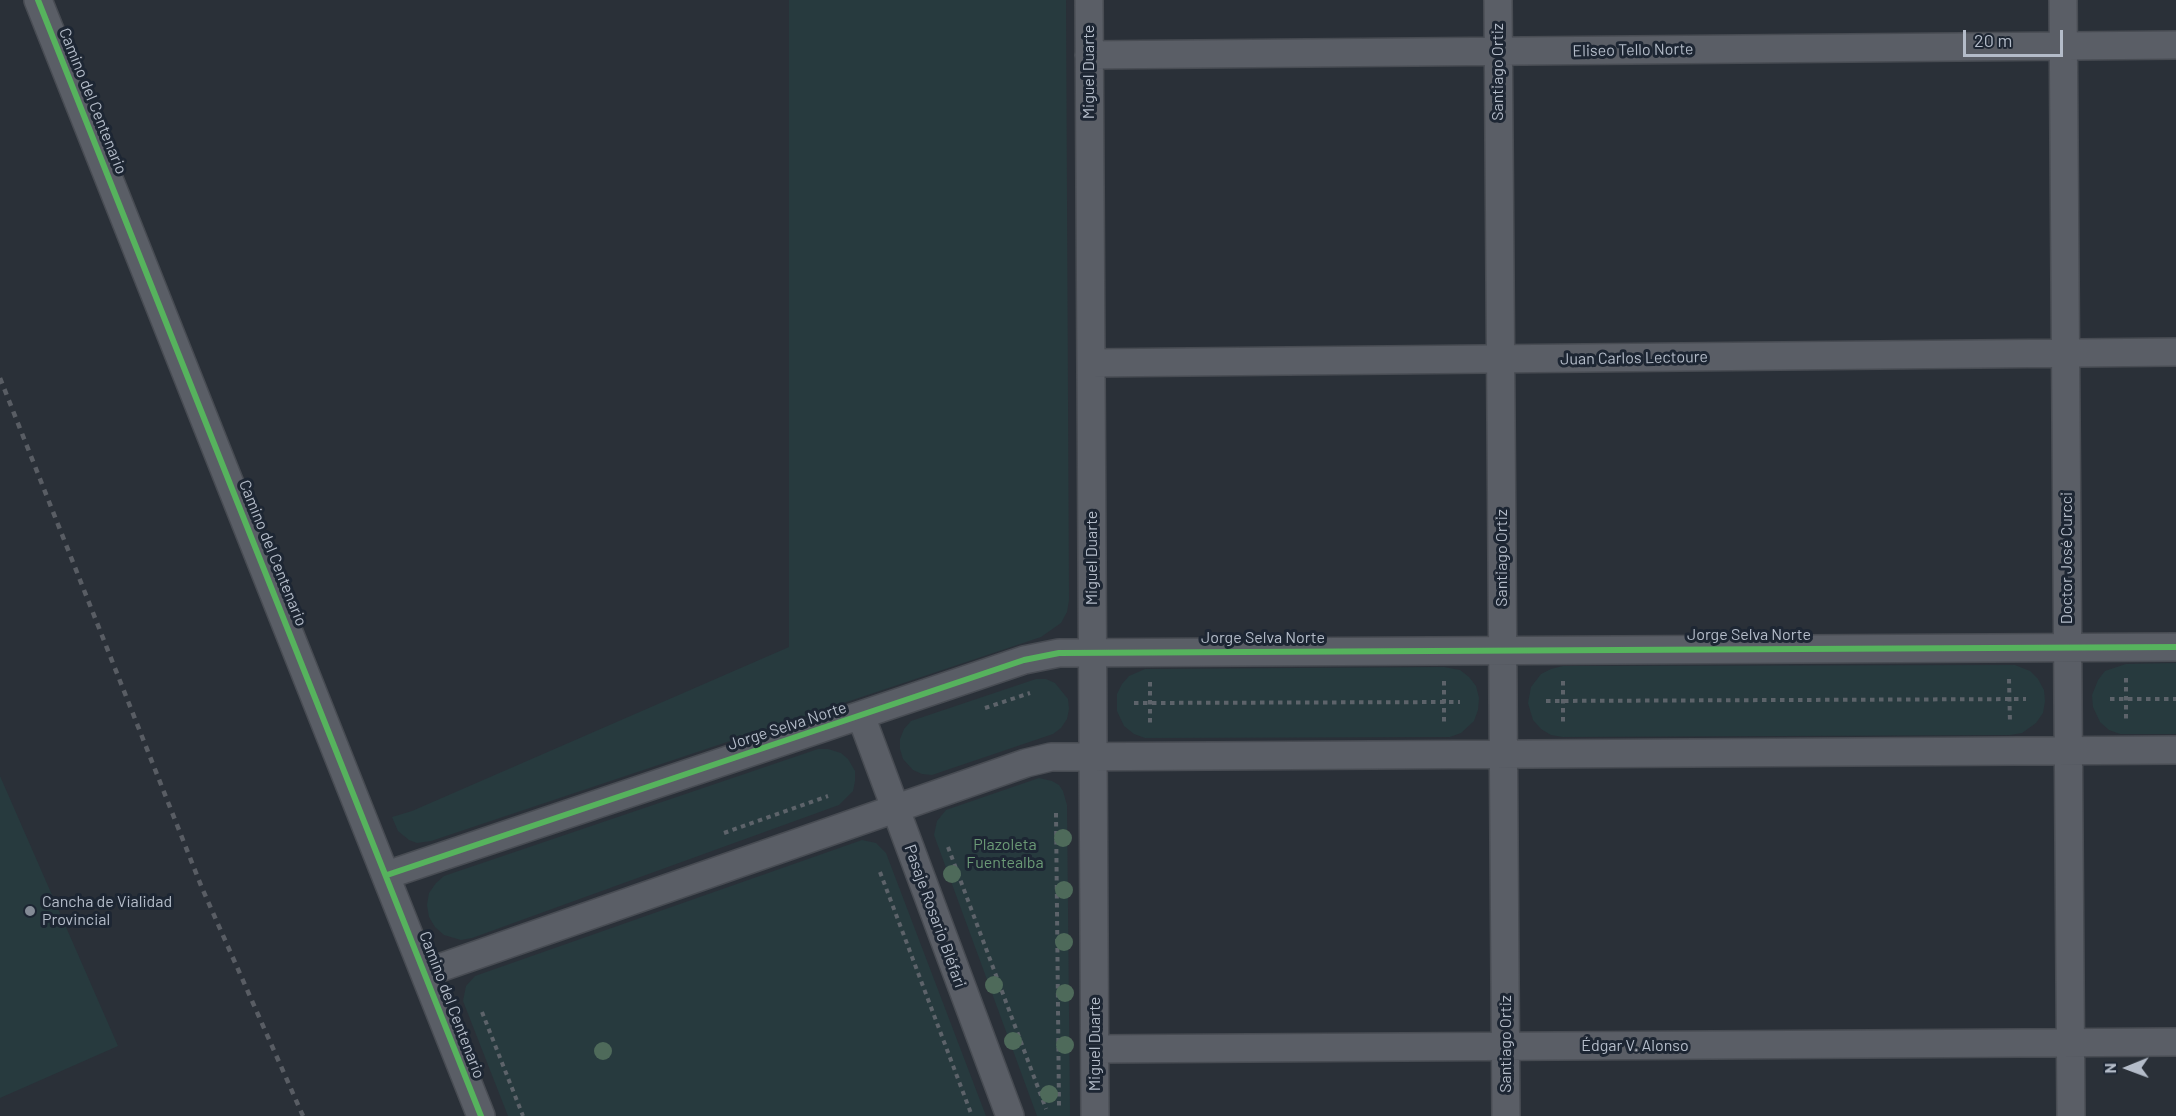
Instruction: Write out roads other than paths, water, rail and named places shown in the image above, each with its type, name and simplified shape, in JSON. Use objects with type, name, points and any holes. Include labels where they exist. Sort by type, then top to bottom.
[{"type":"street","name":"Camino del Centenario","points":[[38,0],[481,1116]]},
{"type":"street","name":"Miguel Duarte","points":[[1089,0],[1095,1116]]},
{"type":"street","name":"Santiago Ortiz","points":[[1498,0],[1506,1116]]},
{"type":"street","name":"Doctor José Curcci","points":[[2063,0],[2071,1116]]},
{"type":"street","name":"Eliseo Tello Norte","points":[[1089,55],[2176,45]]},
{"type":"street","name":"Juan Carlos Lectoure","points":[[1091,363],[2176,352]]},
{"type":"street","name":"Jorge Selva Norte","points":[[387,875],[1035,657],[1059,653],[2176,647]]},
{"type":"street","name":"Pasaje Rosario Bléfari","points":[[861,716],[1010,1116]]},
{"type":"street","points":[[425,973],[1038,759],[1057,756],[2176,750]]},
{"type":"street","name":"Édgar V. Alonso","points":[[1095,1049],[2176,1042]]},
{"type":"railway","points":[[0,378],[202,888],[303,1116]]},
{"type":"place","name":"Cancha de Vialidad Provincial","points":[[30,911]]},
{"type":"park label","name":"Plazoleta Fuentealba","points":[[1005,854]]}]
